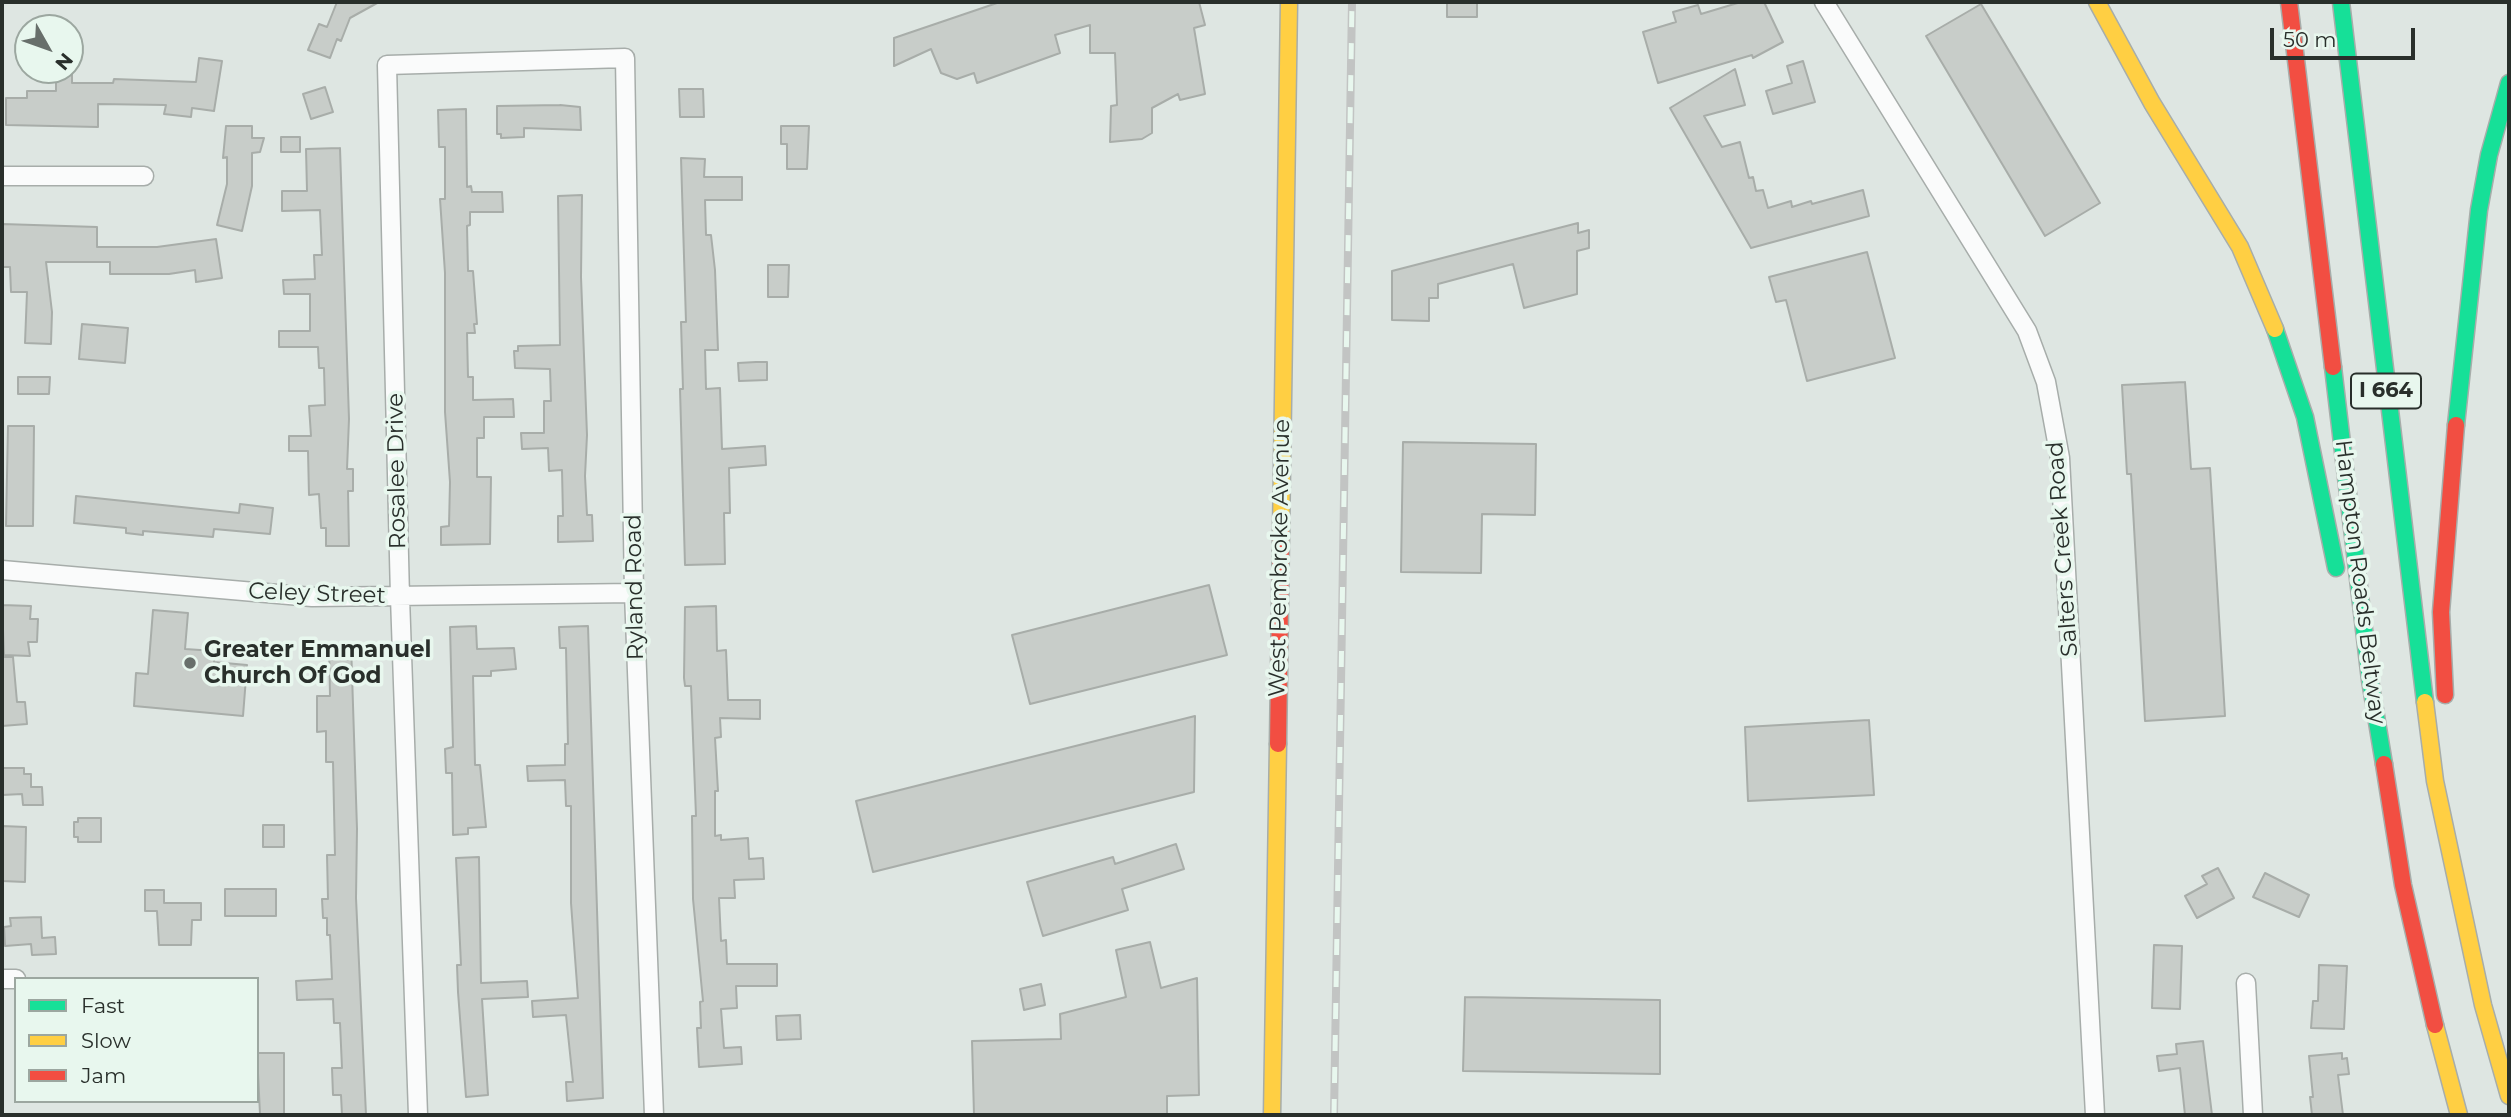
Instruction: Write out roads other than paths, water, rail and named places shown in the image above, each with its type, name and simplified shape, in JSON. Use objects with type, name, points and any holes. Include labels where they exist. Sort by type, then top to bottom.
[{"type":"main road","name":"West Pembroke Avenue","points":[[1272,1115],[1289,2]]},
{"type":"main road","points":[[2097,2],[2152,103],[2239,247],[2268,310],[2305,417],[2338,582]]},
{"type":"main road","name":"Hampton Roads Beltway","points":[[2289,2],[2370,680],[2406,898],[2426,990],[2459,1115]]},
{"type":"main road","name":"Hampton Roads Beltway","points":[[2341,2],[2405,554],[2435,781],[2483,1005],[2509,1096]]},
{"type":"main road","points":[[2446,707],[2441,612],[2447,505],[2479,210],[2489,155],[2509,83]]},
{"type":"main road","points":[[2346,618],[2370,680]]},
{"type":"main road","points":[[2435,781],[2445,733]]},
{"type":"street","name":"Salters Creek Road","points":[[1824,2],[2027,331],[2046,382],[2060,458],[2095,1115]]},
{"type":"street","name":"Ryland Road","points":[[625,58],[634,593],[653,1115]]},
{"type":"street","name":"Rosalee Drive","points":[[418,1115],[400,597],[387,65],[625,58]]},
{"type":"street","points":[[2,176],[144,176]]},
{"type":"street","name":"Celey Street","points":[[2,570],[312,597],[634,593]]},
{"type":"street","points":[[2246,983],[2253,1115]]},
{"type":"railway","points":[[1334,1115],[1352,2]]},
{"type":"place","name":"Greater Emmanuel Church Of God","points":[[190,663]]}]
